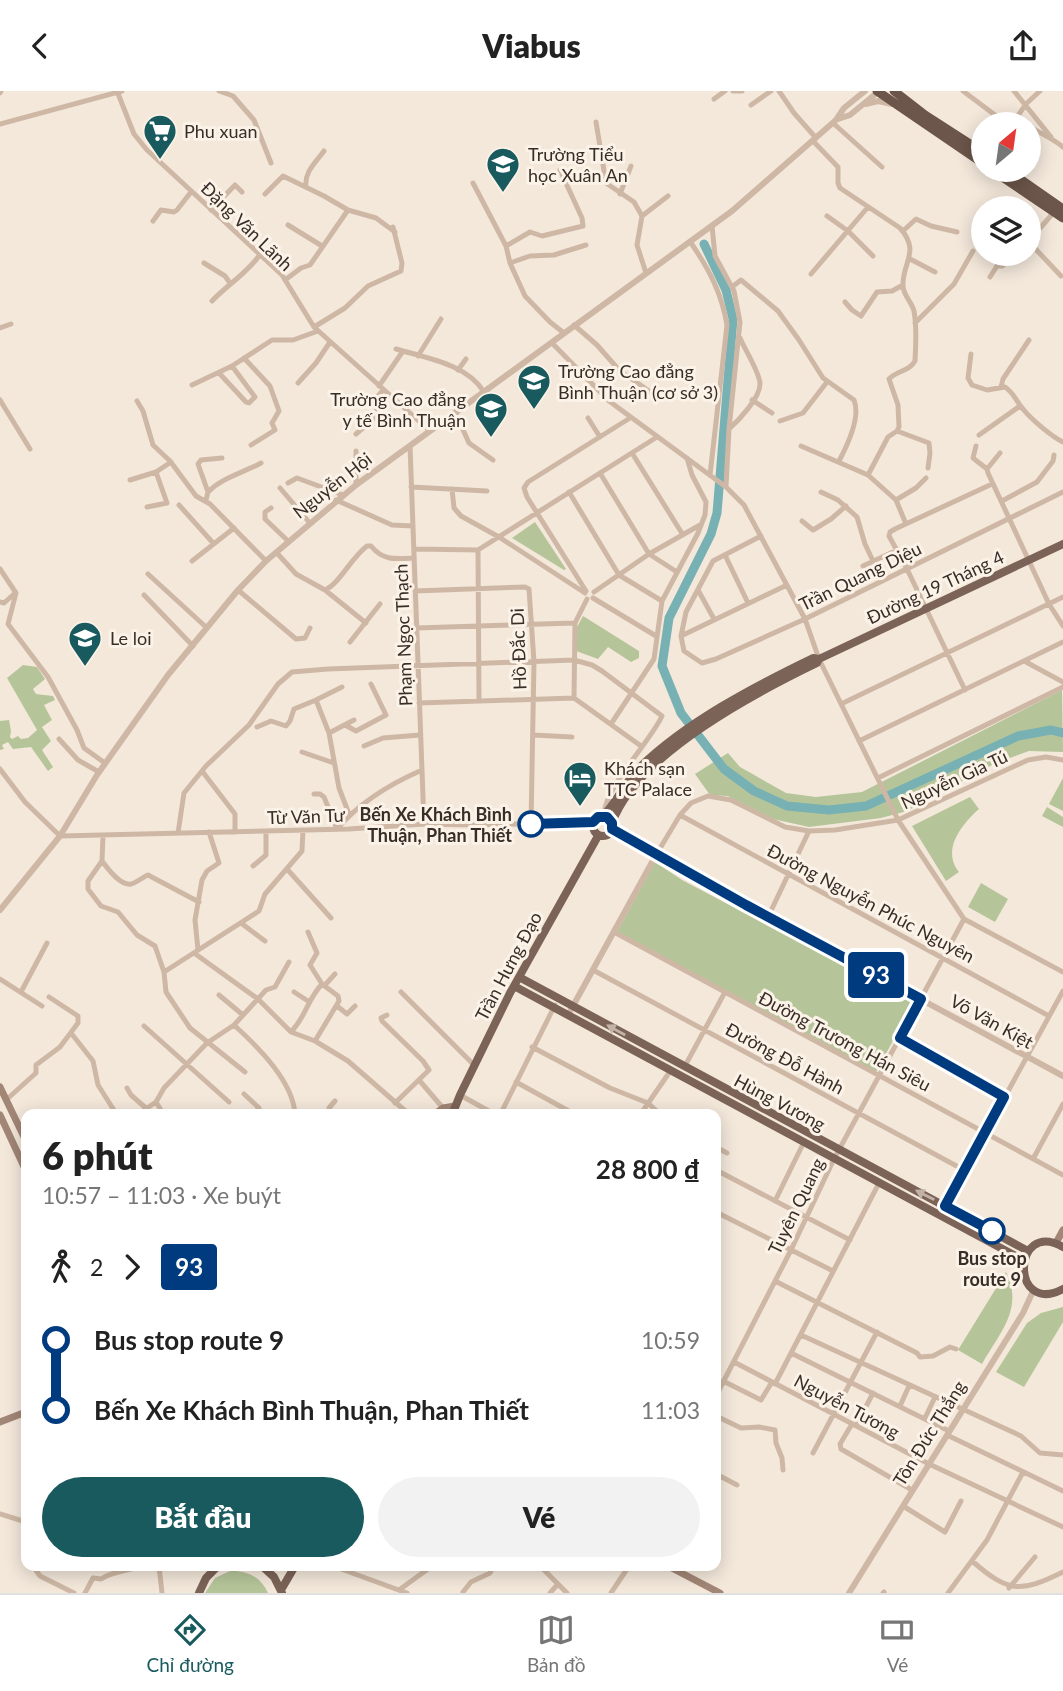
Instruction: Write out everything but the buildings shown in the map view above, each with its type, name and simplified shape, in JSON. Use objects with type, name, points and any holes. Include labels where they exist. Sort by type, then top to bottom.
[{"type":"highway","points":[[878,91],[971,155]]},
{"type":"highway","points":[[894,91],[971,145]]},
{"type":"highway","points":[[907,91],[911,100],[925,115]]},
{"type":"highway","points":[[1012,182],[1058,210]]},
{"type":"highway","points":[[1022,182],[1058,210],[1063,218]]},
{"type":"main road","name":"Đường 19 Tháng 4","points":[[680,740],[712,717],[817,663],[819,659],[1063,544]]},
{"type":"main road","points":[[680,740],[646,772],[615,814],[612,826],[605,836],[593,831],[593,822],[603,816],[639,769],[680,740]]},
{"type":"main road","points":[[603,816],[612,826]]},
{"type":"main road","name":"Trần Hưng Đạo","points":[[454,1109],[514,986],[598,835]]},
{"type":"main road","name":"Hùng Vương","points":[[519,977],[804,1142],[837,1155],[879,1183],[1023,1260]]},
{"type":"main road","name":"Hùng Vương","points":[[514,986],[671,1070],[682,1072],[837,1155],[945,1206],[1028,1251]]},
{"type":"main road","points":[[0,1087],[3,1101],[21,1133]]},
{"type":"main road","points":[[443,1108],[448,1109]]},
{"type":"main road","points":[[0,1115],[21,1160]]},
{"type":"main road","points":[[1063,1230],[1059,1245],[1041,1243],[1028,1251],[1023,1260],[1024,1277],[1034,1289],[1049,1294],[1063,1289]]},
{"type":"main road","points":[[0,1422],[21,1414]]},
{"type":"main road","points":[[198,1593],[211,1571]]},
{"type":"main road","points":[[267,1571],[274,1577],[281,1591]]},
{"type":"main road","points":[[281,1591],[292,1571]]},
{"type":"main road","points":[[676,1571],[708,1590],[720,1593]]},
{"type":"street","points":[[219,91],[233,96],[259,127],[271,163]]},
{"type":"street","points":[[233,96],[239,91]]},
{"type":"street","points":[[714,99],[725,91]]},
{"type":"street","points":[[733,91],[742,91]]},
{"type":"street","points":[[751,105],[771,91]]},
{"type":"street","points":[[779,91],[838,167],[840,188],[903,232],[908,241],[911,258],[903,285],[913,305],[914,364],[889,379],[899,410],[897,431]]},
{"type":"street","points":[[844,108],[853,91]]},
{"type":"street","name":"Nguyễn Hội","points":[[0,910],[60,837],[105,763],[168,675],[238,590],[266,561],[356,485],[691,243],[815,139],[864,91]]},
{"type":"street","name":"Nguyễn Hội","points":[[835,121],[850,115],[878,91]]},
{"type":"street","points":[[963,91],[991,112]]},
{"type":"street","points":[[1014,91],[1051,137],[1063,147]]},
{"type":"street","points":[[1021,112],[1040,91]]},
{"type":"street","points":[[0,124],[119,92]]},
{"type":"street","name":"Đặng Văn Lãnh","points":[[119,92],[137,139],[285,280],[316,329],[430,431]]},
{"type":"street","points":[[861,106],[878,101],[898,106]]},
{"type":"street","points":[[835,121],[882,167]]},
{"type":"street","points":[[596,122],[603,178],[609,187],[634,202],[642,216]]},
{"type":"street","points":[[1041,133],[1051,137]]},
{"type":"street","points":[[306,187],[305,180],[309,171],[324,151]]},
{"type":"street","points":[[620,194],[631,166]]},
{"type":"street","points":[[506,246],[530,232],[542,236],[583,226],[582,218],[560,170]]},
{"type":"street","points":[[192,386],[232,366],[272,340],[293,340],[316,329],[345,308],[368,286],[401,271],[403,265],[394,230],[376,218],[348,210],[283,176],[265,194]]},
{"type":"street","points":[[473,183],[506,246],[510,263],[525,296],[564,333]]},
{"type":"street","points":[[211,210],[235,185],[242,192]]},
{"type":"street","points":[[153,222],[161,209],[174,212],[177,210],[191,192]]},
{"type":"street","points":[[646,273],[636,245],[642,216],[668,196]]},
{"type":"street","points":[[811,274],[868,207]]},
{"type":"street","points":[[285,280],[310,265],[348,210]]},
{"type":"street","points":[[1041,229],[1058,210]]},
{"type":"street","points":[[827,216],[848,231],[873,256]]},
{"type":"street","points":[[903,232],[916,219],[931,226],[957,232]]},
{"type":"street","points":[[288,225],[322,246]]},
{"type":"street","points":[[712,226],[715,256],[732,287],[740,322],[726,487]]},
{"type":"street","points":[[691,243],[716,285],[727,325],[710,475]]},
{"type":"street","points":[[510,263],[530,255],[554,255],[586,245]]},
{"type":"street","points":[[915,323],[954,284],[971,254]]},
{"type":"street","points":[[1041,255],[1061,276]]},
{"type":"street","points":[[212,301],[230,283],[248,271],[259,256]]},
{"type":"street","points":[[911,258],[935,272]]},
{"type":"street","points":[[204,263],[222,273],[230,283]]},
{"type":"street","points":[[990,277],[997,266]]},
{"type":"street","points":[[732,287],[741,280],[778,311],[799,339],[817,372],[854,400],[857,408],[850,441],[839,461]]},
{"type":"street","points":[[845,302],[861,316],[877,292],[892,291],[903,285]]},
{"type":"street","points":[[418,356],[441,319]]},
{"type":"street","points":[[0,328],[11,324]]},
{"type":"street","points":[[574,325],[620,370],[649,391]]},
{"type":"street","points":[[729,429],[743,416],[760,383],[739,335]]},
{"type":"street","points":[[1001,387],[1002,381],[1029,340]]},
{"type":"street","points":[[298,383],[330,342]]},
{"type":"street","points":[[552,343],[629,418],[726,487],[744,505],[805,619],[819,659],[898,820],[964,919],[1063,972]]},
{"type":"street","points":[[356,435],[380,413],[372,403],[400,350],[458,370],[474,379],[484,391]]},
{"type":"street","points":[[971,354],[968,378],[972,385],[987,390],[1005,387],[1033,419],[1063,442]]},
{"type":"street","points":[[244,358],[270,386],[279,411],[272,423],[275,430],[250,445]]},
{"type":"street","points":[[458,370],[467,359]]},
{"type":"street","points":[[219,373],[250,403],[255,397],[232,366]]},
{"type":"street","points":[[780,421],[803,412],[827,382]]},
{"type":"street","points":[[0,400],[30,449]]},
{"type":"street","points":[[752,400],[772,413]]},
{"type":"street","points":[[137,401],[143,411],[153,445],[171,462],[195,496],[206,501],[266,561]]},
{"type":"street","points":[[979,435],[1020,406]]},
{"type":"street","points":[[456,411],[469,443],[493,460]]},
{"type":"street","points":[[588,418],[600,437]]},
{"type":"street","points":[[589,595],[524,491],[526,484],[629,418]]},
{"type":"street","points":[[897,431],[929,443],[928,468]]},
{"type":"street","points":[[868,475],[888,437],[897,431]]},
{"type":"street","points":[[414,549],[478,550],[657,437]]},
{"type":"street","name":"Phạm Ngọc Thạch","points":[[410,446],[424,824]]},
{"type":"street","points":[[801,446],[868,475],[896,500],[906,524]]},
{"type":"street","points":[[976,446],[973,457],[987,469],[1049,604],[1063,626]]},
{"type":"street","points":[[356,451],[356,485]]},
{"type":"street","points":[[632,453],[683,535]]},
{"type":"street","points":[[987,469],[1000,453]]},
{"type":"street","points":[[1002,501],[1037,482],[1054,461],[1054,455]]},
{"type":"street","points":[[206,501],[208,492],[198,464],[201,460],[222,458]]},
{"type":"street","points":[[611,724],[653,659],[662,601],[702,524],[706,502],[687,459]]},
{"type":"street","points":[[130,480],[156,472],[171,462]]},
{"type":"street","points":[[208,492],[217,483],[261,463]]},
{"type":"street","points":[[147,506],[167,503],[156,472]]},
{"type":"street","points":[[600,473],[649,554],[677,572]]},
{"type":"street","points":[[288,483],[297,478],[392,525],[413,526]]},
{"type":"street","points":[[896,500],[916,488],[926,478]]},
{"type":"street","points":[[965,690],[907,569],[888,536],[890,532],[906,524],[992,484]]},
{"type":"street","points":[[411,487],[486,491]]},
{"type":"street","points":[[280,488],[309,522]]},
{"type":"street","points":[[452,489],[453,505],[457,512],[656,636]]},
{"type":"street","points":[[569,492],[620,575],[662,601]]},
{"type":"street","points":[[821,492],[846,506],[859,520],[864,544],[873,561]]},
{"type":"street","name":"Trần Quang Diệu","points":[[681,636],[684,651],[694,660],[705,663],[805,619],[1063,492]]},
{"type":"street","points":[[179,505],[214,544]]},
{"type":"street","points":[[802,520],[813,530],[846,506]]},
{"type":"street","points":[[271,508],[265,512],[265,519],[289,541]]},
{"type":"street","points":[[574,698],[575,623],[589,595],[649,554],[702,524]]},
{"type":"street","points":[[192,561],[234,528]]},
{"type":"street","points":[[681,636],[686,612],[713,561],[761,536]]},
{"type":"street","points":[[325,590],[334,584],[356,554],[367,546],[387,558],[414,558]]},
{"type":"street","points":[[478,550],[479,701]]},
{"type":"street","points":[[863,566],[895,551]]},
{"type":"street","points":[[276,552],[296,574],[325,590],[366,623]]},
{"type":"street","points":[[725,555],[748,603]]},
{"type":"street","points":[[0,569],[16,593],[8,624],[0,629]]},
{"type":"street","points":[[148,574],[207,628]]},
{"type":"street","points":[[570,583],[577,577]]},
{"type":"street","points":[[681,636],[787,585]]},
{"type":"street","name":"Hồ Đắc Di","points":[[415,591],[529,589],[534,662],[531,824]]},
{"type":"street","points":[[238,590],[296,639],[305,638],[310,628]]},
{"type":"street","points":[[698,590],[714,619]]},
{"type":"street","points":[[0,602],[4,603],[16,593]]},
{"type":"street","points":[[144,595],[193,646]]},
{"type":"street","points":[[841,704],[1063,597]]},
{"type":"street","points":[[350,642],[380,604]]},
{"type":"street","points":[[416,628],[575,623]]},
{"type":"street","points":[[8,624],[54,687],[84,748],[105,763]]},
{"type":"street","points":[[859,741],[1063,642]]},
{"type":"street","points":[[178,833],[182,797],[202,771],[249,725],[278,684],[292,672],[418,665],[574,660],[592,665],[661,713],[661,719],[604,806],[603,816]]},
{"type":"street","points":[[1026,662],[1063,685]]},
{"type":"street","points":[[345,725],[356,731],[386,715],[371,684]]},
{"type":"street","points":[[878,778],[1063,685]]},
{"type":"street","points":[[257,727],[271,721],[286,726],[297,706],[342,687]]},
{"type":"street","points":[[419,703],[574,698],[641,746]]},
{"type":"street","points":[[316,700],[329,733],[339,788],[349,814]]},
{"type":"street","points":[[329,733],[354,720]]},
{"type":"street","points":[[363,745],[383,738],[420,735]]},
{"type":"street","points":[[533,735],[572,737]]},
{"type":"street","points":[[59,739],[78,760],[99,772]]},
{"type":"street","points":[[302,752],[325,761],[334,761]]},
{"type":"street","name":"Nguyễn Gia Tú","points":[[568,1015],[680,815],[700,798],[721,797],[785,827],[808,831],[859,827],[898,820],[1028,760],[1046,757],[1063,759]]},
{"type":"street","points":[[0,769],[25,802],[60,837]]},
{"type":"street","points":[[314,794],[324,797],[337,829],[349,814],[401,779],[422,770]]},
{"type":"street","points":[[202,771],[235,814],[235,832]]},
{"type":"street","name":"Đường Nguyễn Phúc Nguyên","points":[[680,815],[1049,1016]]},
{"type":"street","name":"Từ Văn Tư","points":[[60,837],[424,824],[593,822]]},
{"type":"street","name":"Võ Văn Kiệt","points":[[612,826],[656,855],[1063,1076]]},
{"type":"street","points":[[164,972],[258,911],[265,894],[302,851],[303,830]]},
{"type":"street","points":[[253,866],[265,857],[265,831]]},
{"type":"street","points":[[768,917],[808,831]]},
{"type":"street","points":[[196,951],[195,920],[204,876],[219,863],[209,832]]},
{"type":"street","points":[[103,835],[102,861],[88,881],[88,889],[101,906],[118,912],[137,935],[155,946],[169,999],[190,1028],[245,1072]]},
{"type":"street","points":[[102,861],[127,884],[148,875],[199,902]]},
{"type":"street","points":[[287,869],[331,918]]},
{"type":"street","name":"Tuyên Quang","points":[[721,1386],[837,1155],[964,919]]},
{"type":"street","points":[[241,923],[265,941]]},
{"type":"street","points":[[308,932],[317,953],[310,965],[323,985],[340,999],[315,1041]]},
{"type":"street","name":"Đường Trương Hán Siêu","points":[[614,932],[1063,1175]]},
{"type":"street","points":[[21,992],[47,943]]},
{"type":"street","points":[[196,951],[258,999],[291,1032],[315,1041],[348,1061],[402,1109]]},
{"type":"street","points":[[127,1088],[147,1109],[156,1103],[164,1087],[207,1043],[234,1025],[268,988],[275,987],[289,962]]},
{"type":"street","name":"Đường Đỗ Hành","points":[[593,970],[964,1170]]},
{"type":"street","points":[[291,1032],[306,1013],[308,1001],[335,974]]},
{"type":"street","points":[[0,979],[43,1006]]},
{"type":"street","points":[[945,1206],[1063,991]]},
{"type":"street","points":[[294,992],[308,1001]]},
{"type":"street","points":[[401,992],[474,1065]]},
{"type":"street","points":[[682,1072],[725,992]]},
{"type":"street","points":[[219,995],[243,1015]]},
{"type":"street","points":[[3,1101],[36,1073],[36,1065],[57,1050],[78,1023],[79,1018],[49,997]]},
{"type":"street","points":[[501,1109],[558,998]]},
{"type":"street","points":[[337,1006],[348,1014],[355,1006]]},
{"type":"street","points":[[387,1015],[381,1018],[382,1021],[429,1067],[395,1103]]},
{"type":"street","points":[[234,1025],[261,1050],[290,1092],[294,1109]]},
{"type":"street","points":[[144,1026],[229,1102]]},
{"type":"street","points":[[71,1033],[93,1061],[98,1086],[113,1109]]},
{"type":"street","points":[[900,1038],[1004,1097]]},
{"type":"street","points":[[532,1047],[610,1088],[648,1103],[654,1109]]},
{"type":"street","points":[[644,1109],[671,1070]]},
{"type":"street","points":[[419,1080],[443,1108]]},
{"type":"street","points":[[516,1083],[565,1109]]},
{"type":"street","points":[[244,1094],[259,1108]]},
{"type":"street","points":[[460,1095],[487,1109]]},
{"type":"street","points":[[330,1109],[335,1101]]},
{"type":"street","points":[[156,1103],[160,1109]]},
{"type":"street","points":[[1033,1159],[1063,1104]]},
{"type":"street","points":[[775,1201],[804,1142]]},
{"type":"street","points":[[721,1150],[727,1153]]},
{"type":"street","points":[[721,1173],[850,1240]]},
{"type":"street","points":[[721,1377],[760,1400],[774,1383],[879,1183]]},
{"type":"street","points":[[721,1215],[834,1271]]},
{"type":"street","points":[[775,1281],[924,1358],[950,1347],[956,1349]]},
{"type":"street","name":"Tôn Đức Thắng","points":[[849,1593],[1023,1313],[1034,1289]]},
{"type":"street","points":[[813,1453],[877,1332]]},
{"type":"street","points":[[801,1335],[1021,1436],[1040,1453],[1063,1455]]},
{"type":"street","points":[[791,1353],[925,1418],[948,1433],[1063,1491]]},
{"type":"street","name":"Nguyễn Tương","points":[[734,1361],[929,1464],[1063,1527]]},
{"type":"street","points":[[900,1406],[909,1386]]},
{"type":"street","points":[[873,1393],[840,1444],[841,1449],[912,1490]]},
{"type":"street","points":[[925,1418],[935,1397]]},
{"type":"street","points":[[721,1418],[741,1428],[775,1430],[776,1446],[781,1455],[783,1470]]},
{"type":"street","points":[[948,1593],[972,1561],[1023,1472]]},
{"type":"street","points":[[721,1477],[737,1485]]},
{"type":"street","points":[[903,1506],[945,1532],[961,1501]]},
{"type":"street","points":[[0,1514],[21,1520]]},
{"type":"street","points":[[1009,1588],[1035,1557]]},
{"type":"street","points":[[972,1561],[1009,1588],[1035,1590],[1063,1572]]},
{"type":"street","points":[[36,1571],[40,1576],[74,1593]]},
{"type":"street","points":[[85,1593],[93,1578],[101,1580],[107,1573],[129,1571]]},
{"type":"street","points":[[160,1571],[162,1593]]},
{"type":"street","points":[[347,1571],[407,1593]]},
{"type":"street","points":[[399,1590],[425,1571]]},
{"type":"street","points":[[473,1593],[465,1589],[490,1571]]},
{"type":"street","points":[[546,1571],[567,1593]]},
{"type":"street","points":[[611,1593],[626,1571]]},
{"type":"street","points":[[550,1593],[558,1584]]},
{"type":"street","points":[[281,1591],[291,1593]]},
{"type":"green space","points":[[535,522],[566,569],[512,538]]},
{"type":"green space","points":[[583,616],[639,651],[639,658],[631,662],[608,647],[598,659],[576,651],[576,629]]},
{"type":"green space","points":[[23,665],[37,667],[45,679],[33,689],[36,694],[53,696],[55,700],[44,705],[52,720],[42,727],[51,741],[42,750],[53,767],[48,771],[31,747],[13,749],[8,742],[2,745],[4,749],[0,750],[0,721],[9,720],[12,739],[18,736],[21,739],[28,738],[37,730],[7,678]]},
{"type":"green space","points":[[1062,690],[1063,752],[1029,751],[994,764],[907,811],[881,818],[809,827],[764,817],[728,796],[710,795],[695,774],[728,753],[740,767],[786,793],[816,797],[862,792]]},
{"type":"green space","points":[[1063,778],[1063,811],[1049,804]]},
{"type":"green space","points":[[970,797],[979,809],[966,822],[956,838],[952,855],[959,872],[946,881],[912,826]]},
{"type":"green space","points":[[1047,807],[1063,817],[1063,827],[1042,816]]},
{"type":"green space","points":[[655,862],[682,880],[914,1002],[876,1072],[617,932]]},
{"type":"green space","points":[[981,883],[1008,899],[995,922],[968,907]]},
{"type":"green space","points":[[1006,1272],[1011,1285],[1011,1309],[1002,1331],[982,1364],[958,1350]]},
{"type":"green space","points":[[1063,1307],[1063,1322],[1024,1387],[996,1372],[1027,1323],[1041,1313]]},
{"type":"green space","points":[[230,1571],[253,1576],[262,1583],[268,1593],[205,1593],[215,1578]]},
{"type":"waterway","points":[[704,244],[726,290],[733,319],[717,513],[711,534],[669,618],[662,666],[681,713],[724,769],[754,791],[787,806],[829,810],[866,806],[1018,736],[1051,730],[1063,733]]},
{"type":"bus line","name":"93","points":[[531,824],[593,822],[598,817],[607,817],[612,823],[612,829],[656,855],[921,999],[900,1038],[1004,1097],[945,1206],[992,1231]]},
{"type":"place","name":"Phu xuan","points":[[160,161]]},
{"type":"place","name":"Trường Tiểu học Xuân An","points":[[503,194]]},
{"type":"place","name":"Trường Cao đẳng Bình Thuận (cơ sở 3)","points":[[534,411]]},
{"type":"place","name":"Trường Cao đẳng y tế Bình Thuận","points":[[491,439]]},
{"type":"place","name":"Le loi","points":[[85,668]]},
{"type":"place","name":"Khách sạn TTC Palace","points":[[580,808]]},
{"type":"place","name":"Bến Xe Khách Bình Thuận, Phan Thiết","points":[[531,824]]},
{"type":"place","name":"Bus stop route 9","points":[[992,1231]]}]
